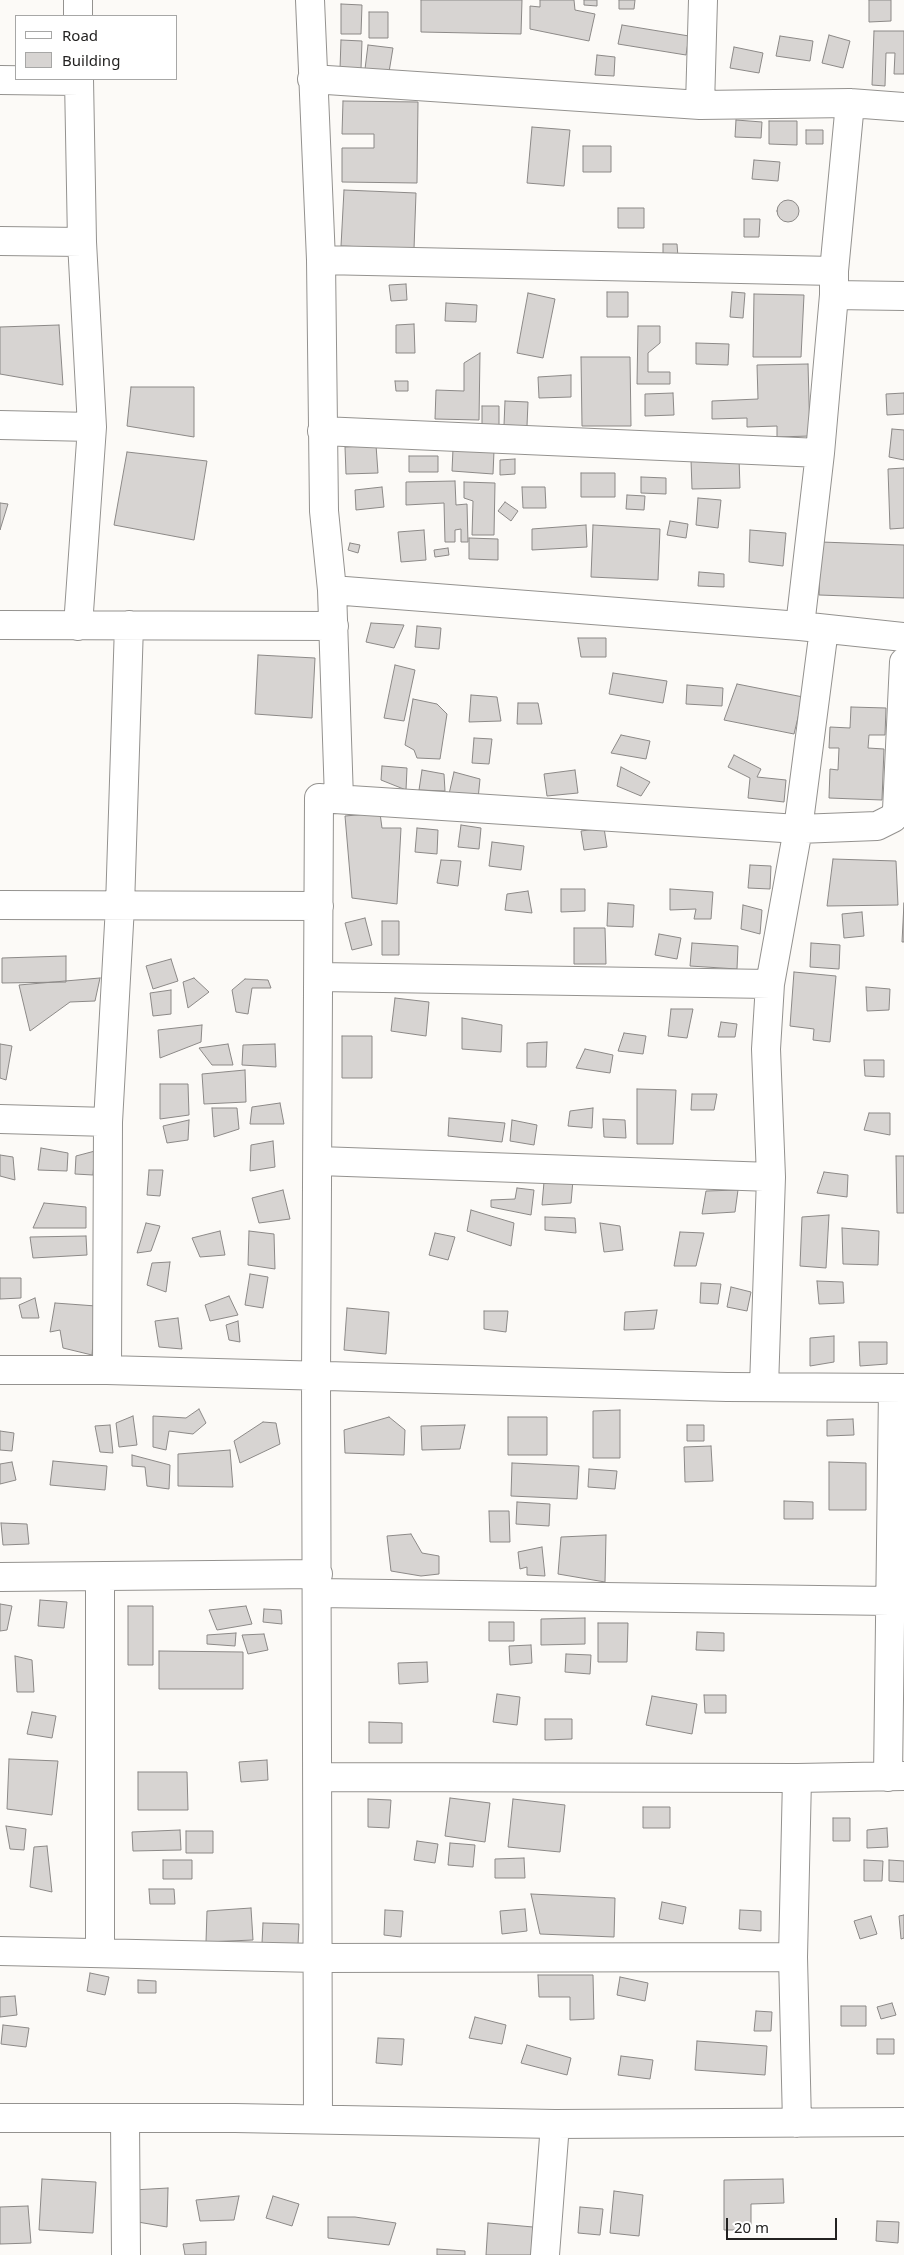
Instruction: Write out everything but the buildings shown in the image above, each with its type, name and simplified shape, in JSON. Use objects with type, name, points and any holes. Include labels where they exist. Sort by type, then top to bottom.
[{"type":"street","points":[[78,0],[78,15]]},
{"type":"street","points":[[310,0],[320,260],[324,511],[334,626],[339,799]]},
{"type":"street","points":[[700,104],[703,0]]},
{"type":"street","points":[[312,79],[700,104],[850,103],[904,106]]},
{"type":"street","points":[[0,80],[79,80],[82,242],[92,427],[78,626]]},
{"type":"street","points":[[764,1387],[772,1177],[766,1049],[770,984],[798,829],[812,627],[820,454],[850,103]]},
{"type":"street","points":[[0,241],[82,242]]},
{"type":"street","points":[[320,260],[834,283],[904,296]]},
{"type":"street","points":[[0,425],[92,427]]},
{"type":"street","points":[[322,431],[820,454]]},
{"type":"street","points":[[332,590],[812,627],[904,637]]},
{"type":"street","points":[[0,625],[334,626]]},
{"type":"street","points":[[108,1370],[108,1122],[120,906],[129,625]]},
{"type":"street","points":[[318,2120],[316,1377],[319,1161],[319,798],[798,829],[877,826],[893,818],[897,810],[904,662]]},
{"type":"street","points":[[0,905],[319,906]]},
{"type":"street","points":[[319,977],[770,984]]},
{"type":"street","points":[[0,1119],[108,1122]]},
{"type":"street","points":[[319,1161],[772,1177]]},
{"type":"street","points":[[0,1370],[108,1370],[316,1377],[764,1387],[898,1388],[890,1601],[896,1776],[797,1778],[318,1777]]},
{"type":"street","points":[[0,1577],[100,1577],[890,1601]]},
{"type":"street","points":[[100,1577],[100,1953]]},
{"type":"street","points":[[797,1778],[793,1957],[797,2122]]},
{"type":"street","points":[[0,1951],[318,1958],[793,1957]]},
{"type":"street","points":[[0,2118],[555,2124],[904,2122]]},
{"type":"street","points":[[124,2119],[126,2255]]},
{"type":"street","points":[[545,2255],[555,2124]]}]
